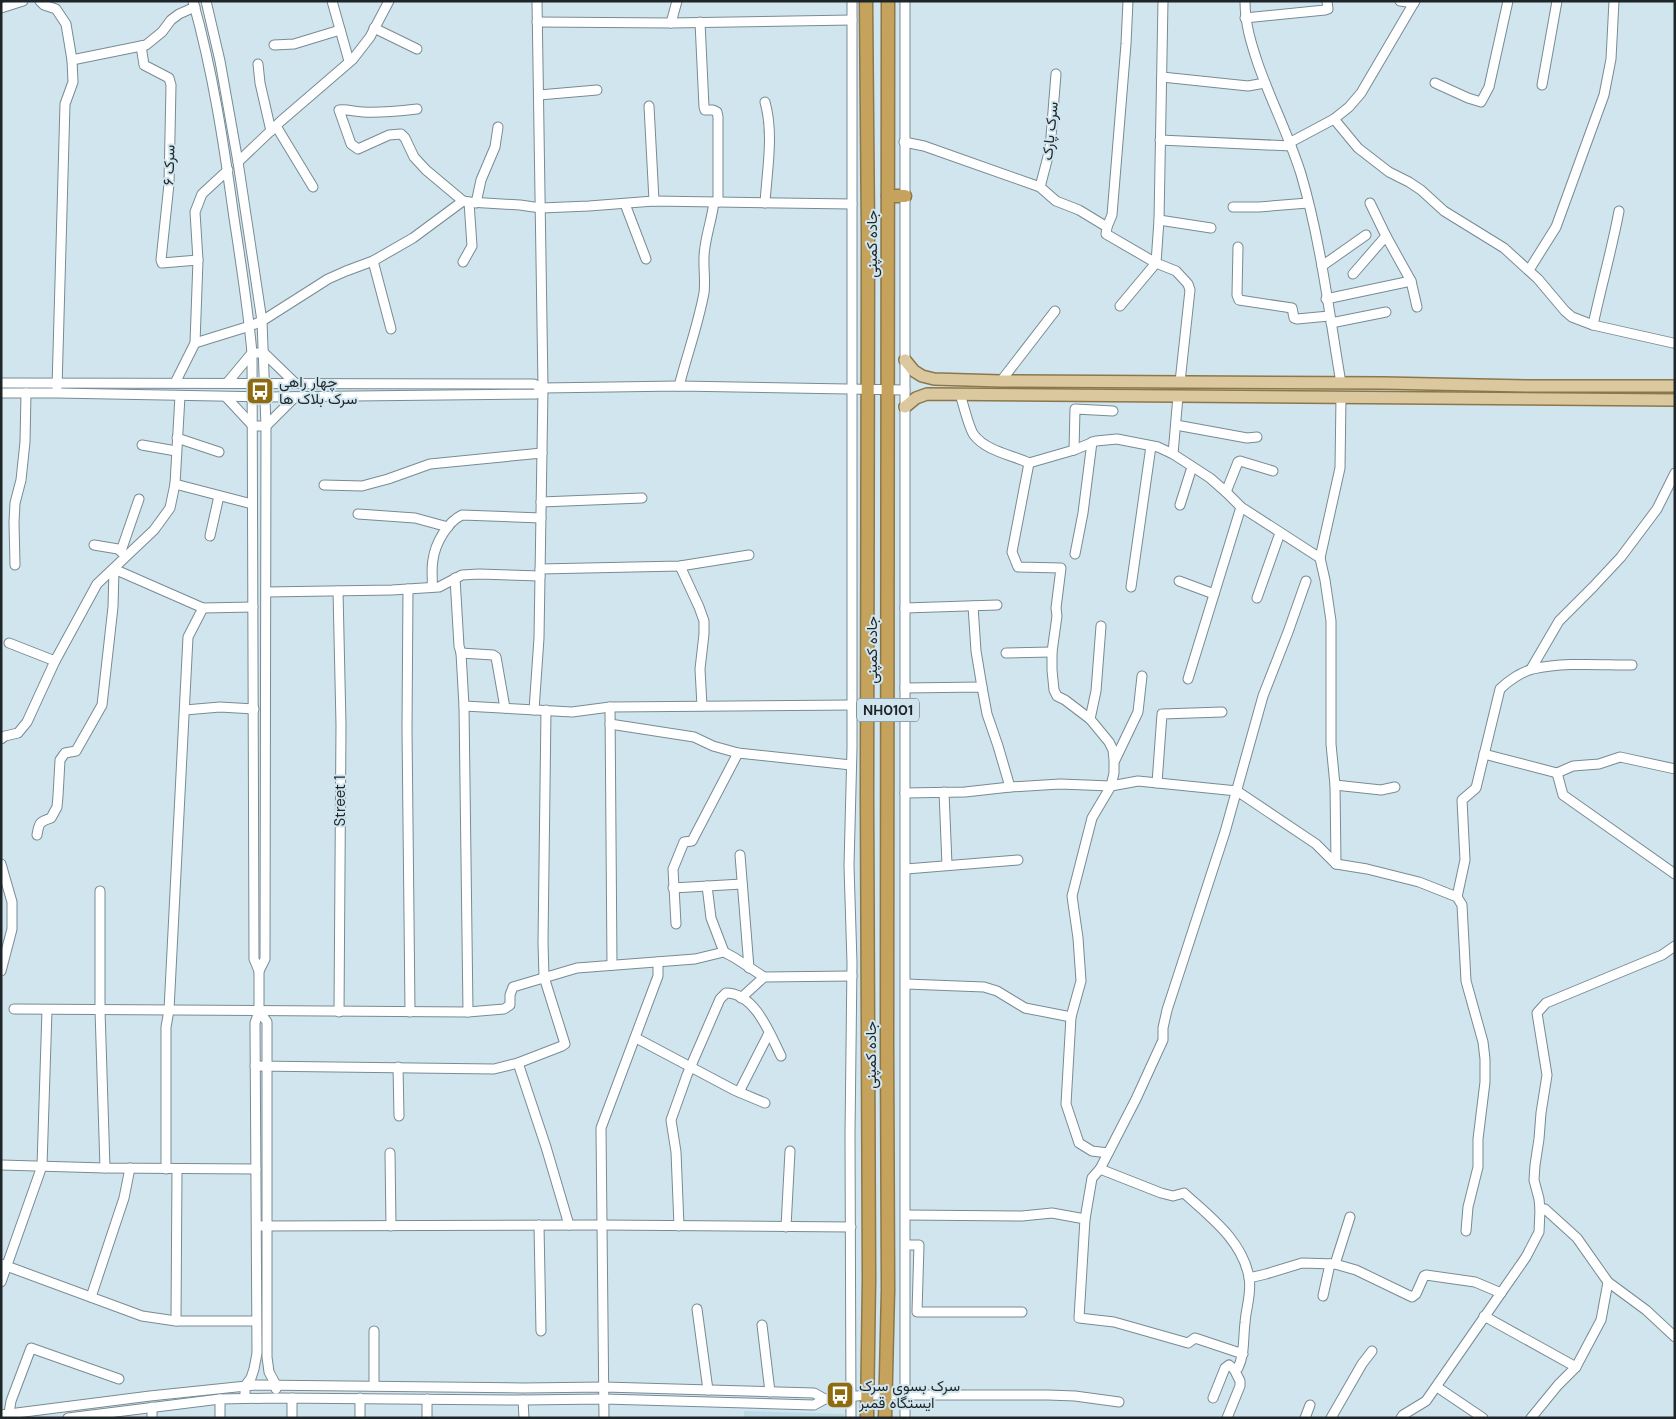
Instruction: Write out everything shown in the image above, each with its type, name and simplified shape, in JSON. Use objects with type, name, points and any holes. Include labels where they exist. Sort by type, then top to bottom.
[{"type":"highway","name":"جاده کمپنی","points":[[866,1],[869,1270],[867,1418]]},
{"type":"highway","name":"جاده کمپنی","points":[[885,1418],[888,1290],[888,1]]},
{"type":"highway","points":[[888,196],[905,196]]},
{"type":"main road","points":[[905,360],[922,376],[934,379],[1675,386]]},
{"type":"main road","points":[[1384,383],[1384,397]]},
{"type":"main road","points":[[905,407],[916,398],[927,394],[1675,400]]},
{"type":"street","points":[[1,8],[23,1]]},
{"type":"street","points":[[40,1],[56,10],[66,24],[74,82],[65,104],[57,388]]},
{"type":"street","points":[[206,1],[220,61],[238,162],[262,321],[264,353],[266,398],[265,959],[259,971]]},
{"type":"street","points":[[332,1],[349,61]]},
{"type":"street","points":[[238,162],[349,61],[374,28],[389,1]]},
{"type":"street","points":[[534,710],[539,638],[543,388],[537,1]]},
{"type":"street","points":[[671,23],[677,1]]},
{"type":"street","points":[[851,1418],[852,976],[849,866],[852,765],[852,1]]},
{"type":"street","points":[[905,1],[905,1418]]},
{"type":"street","points":[[1128,1],[1112,215],[1106,234],[1156,263],[1176,271],[1188,284],[1190,290],[1180,382]]},
{"type":"street","points":[[1120,306],[1156,263],[1159,220],[1163,1]]},
{"type":"street","points":[[1245,1],[1245,18],[1249,35],[1265,83],[1301,174],[1322,266],[1341,383]]},
{"type":"street","points":[[1245,18],[1325,10],[1328,9],[1327,1]]},
{"type":"street","points":[[1160,140],[1290,144],[1334,119],[1349,107],[1361,93],[1414,2],[1400,1]]},
{"type":"street","points":[[1434,83],[1481,102],[1489,87],[1508,1]]},
{"type":"street","points":[[1542,85],[1557,1]]},
{"type":"street","points":[[1529,270],[1556,227],[1604,95],[1611,59],[1614,1]]},
{"type":"street","points":[[72,60],[146,45],[162,32],[178,14],[194,4],[209,62],[228,170],[250,326],[253,397],[254,959],[259,971],[260,1011],[255,1023],[257,1353],[251,1378],[245,1386],[245,1398]]},
{"type":"street","points":[[537,22],[671,23],[852,20]]},
{"type":"street","points":[[679,386],[695,333],[704,293],[703,258],[716,202],[718,117],[717,112],[705,110],[704,107],[700,22]]},
{"type":"street","points":[[374,28],[417,49]]},
{"type":"street","points":[[274,45],[294,44],[340,30]]},
{"type":"street","name":"سرک ۶","points":[[141,46],[144,65],[169,78],[171,85],[170,184],[161,260],[162,263],[198,260]]},
{"type":"street","points":[[258,64],[260,82],[274,129],[313,187]]},
{"type":"street","name":"سرک پارک","points":[[1040,187],[1050,149],[1056,74]]},
{"type":"street","points":[[1162,77],[1248,86],[1265,83]]},
{"type":"street","points":[[539,95],[596,90]]},
{"type":"street","points":[[765,102],[768,114],[769,137],[765,203]]},
{"type":"street","points":[[649,106],[654,201]]},
{"type":"street","points":[[417,109],[377,113],[356,112],[346,109],[339,110],[351,144],[354,147],[358,149],[389,135],[401,134],[405,138],[414,157],[426,170],[469,202],[541,208],[654,201],[852,204]]},
{"type":"street","points":[[1334,119],[1358,148],[1390,172],[1421,190],[1444,211],[1504,248],[1529,270],[1572,317],[1593,325],[1673,343]]},
{"type":"street","points":[[195,343],[262,321],[328,279],[374,261],[469,202],[495,147],[498,127]]},
{"type":"street","points":[[904,142],[924,146],[1040,187],[1056,200],[1079,210],[1107,228]]},
{"type":"street","points":[[175,383],[195,343],[198,260],[195,212],[202,194],[228,170]]},
{"type":"street","points":[[463,262],[472,246],[469,202]]},
{"type":"street","points":[[1233,207],[1308,203]]},
{"type":"street","points":[[1370,203],[1411,281],[1417,307]]},
{"type":"street","points":[[625,204],[646,258]]},
{"type":"street","points":[[1593,325],[1602,281],[1611,255],[1619,211]]},
{"type":"street","points":[[1159,220],[1211,228]]},
{"type":"street","points":[[1322,266],[1366,235]]},
{"type":"street","points":[[1353,274],[1386,236]]},
{"type":"street","points":[[1238,247],[1237,295],[1239,300],[1292,308],[1294,318],[1297,319],[1330,319],[1386,312]]},
{"type":"street","points":[[374,261],[391,329]]},
{"type":"street","points":[[1326,299],[1411,281]]},
{"type":"street","points":[[1000,381],[1055,311]]},
{"type":"street","points":[[226,383],[252,353],[264,353],[295,383]]},
{"type":"street","points":[[1,383],[180,396],[266,398],[536,394],[543,388]]},
{"type":"street","points":[[1,393],[26,393],[57,388],[175,383],[534,384],[543,388],[679,386],[905,390]]},
{"type":"street","points":[[15,565],[15,503],[21,480],[25,442],[26,393]]},
{"type":"street","points":[[960,394],[974,435],[997,452],[1029,463],[1074,450],[1092,442],[1117,439],[1158,447],[1173,454],[1210,478],[1241,507],[1320,558]]},
{"type":"street","points":[[1,739],[18,733],[27,722],[55,661],[97,584],[114,569],[124,554],[154,530],[170,508],[175,484],[180,396]]},
{"type":"street","points":[[1173,454],[1178,396]]},
{"type":"street","points":[[226,397],[253,426],[266,426],[295,398]]},
{"type":"street","points":[[1336,864],[1335,785],[1331,744],[1331,621],[1320,558],[1340,468],[1342,397]]},
{"type":"street","points":[[1074,450],[1075,410],[1113,411]]},
{"type":"street","points":[[1176,426],[1247,438],[1257,437]]},
{"type":"street","points":[[177,438],[219,452]]},
{"type":"street","points":[[1075,554],[1083,513],[1092,442]]},
{"type":"street","points":[[142,445],[176,451]]},
{"type":"street","points":[[1131,587],[1151,446]]},
{"type":"street","points":[[324,485],[362,486],[430,464],[542,453]]},
{"type":"street","points":[[1226,492],[1240,460],[1274,471]]},
{"type":"street","points":[[1029,463],[1012,552],[1018,567],[1061,568],[1052,652],[1054,690],[1057,696],[1090,719],[1109,742],[1113,750],[1114,774],[1111,786],[1092,818],[1072,896],[1078,938],[1081,981],[1071,1017],[1066,1104],[1079,1143],[1092,1151],[1108,1153]]},
{"type":"street","points":[[1180,505],[1192,467]]},
{"type":"street","points":[[1532,669],[1559,621],[1620,557],[1657,509],[1675,473]]},
{"type":"street","points":[[175,484],[252,504]]},
{"type":"street","points":[[210,536],[219,496]]},
{"type":"street","points":[[541,502],[642,498]]},
{"type":"street","points":[[124,554],[139,499]]},
{"type":"street","points":[[1188,679],[1241,507]]},
{"type":"street","points":[[358,514],[415,518],[448,527]]},
{"type":"street","points":[[432,588],[433,559],[438,542],[448,527],[458,517],[462,515],[541,518]]},
{"type":"street","points":[[1257,598],[1280,533]]},
{"type":"street","points":[[94,546],[124,554]]},
{"type":"street","points":[[266,592],[432,588],[439,587],[462,575],[680,566],[749,555]]},
{"type":"street","points":[[680,566],[704,621],[700,669],[702,706]]},
{"type":"street","points":[[114,569],[203,608],[253,607]]},
{"type":"street","points":[[36,835],[39,824],[51,818],[57,806],[60,760],[65,753],[76,751],[102,705],[114,606],[114,569]]},
{"type":"street","points":[[455,578],[464,706],[468,1012]]},
{"type":"street","points":[[1179,581],[1214,594]]},
{"type":"street","points":[[1243,1354],[1195,1338],[1188,1343],[1114,1322],[1079,1318],[1086,1220],[1092,1178],[1100,1169],[1163,1040],[1163,1028],[1167,1010],[1225,832],[1263,696],[1306,581]]},
{"type":"street","points":[[408,589],[407,728],[410,1012]]},
{"type":"street","name":"Street 1","points":[[338,591],[341,725],[339,1012]]},
{"type":"street","points":[[905,608],[997,605]]},
{"type":"street","points":[[973,606],[976,651],[987,714],[1010,787]]},
{"type":"street","points":[[166,1168],[166,1027],[169,1010],[188,637],[203,608]]},
{"type":"street","points":[[1090,719],[1096,691],[1101,626]]},
{"type":"street","points":[[10,643],[55,661]]},
{"type":"street","points":[[1006,653],[1052,652]]},
{"type":"street","points":[[461,653],[493,655],[496,657],[505,708]]},
{"type":"street","points":[[1457,898],[1465,860],[1462,800],[1476,788],[1500,690],[1508,681],[1532,669],[1571,665],[1632,665]]},
{"type":"street","points":[[1114,760],[1138,712],[1142,676]]},
{"type":"street","points":[[905,688],[982,687]]},
{"type":"street","points":[[464,706],[572,712],[610,707],[851,705]]},
{"type":"street","points":[[185,710],[220,707],[254,709]]},
{"type":"street","points":[[610,707],[612,965]]},
{"type":"street","points":[[255,1066],[494,1069],[565,1044],[544,977],[546,710]]},
{"type":"street","points":[[1157,783],[1162,714],[1222,712]]},
{"type":"street","points":[[610,724],[694,737],[713,746],[738,754],[852,765]]},
{"type":"street","points":[[676,924],[673,869],[684,842],[692,841],[738,754]]},
{"type":"street","points":[[1484,754],[1557,773],[1573,766],[1599,764],[1620,757],[1675,769]]},
{"type":"street","points":[[1557,773],[1563,795],[1675,874]]},
{"type":"street","points":[[905,792],[965,792],[1060,784],[1111,786],[1138,781],[1237,791],[1316,844],[1336,864],[1367,869],[1419,882],[1457,898],[1462,905],[1466,981],[1483,1042],[1485,1059],[1485,1082],[1478,1139],[1478,1166],[1468,1207],[1466,1231]]},
{"type":"street","points":[[1335,785],[1381,790],[1395,787]]},
{"type":"street","points":[[944,792],[947,865]]},
{"type":"street","points":[[740,854],[749,968]]},
{"type":"street","points":[[906,869],[1018,860]]},
{"type":"street","points":[[1,864],[12,902],[12,928],[1,971]]},
{"type":"street","points":[[673,888],[742,884]]},
{"type":"street","points":[[707,886],[711,918],[724,952],[749,968],[764,977],[852,976]]},
{"type":"street","points":[[100,891],[100,1010],[105,1168]]},
{"type":"street","points":[[1,951],[10,939]]},
{"type":"street","points":[[1401,1418],[1426,1401],[1526,1257],[1539,1232],[1539,1199],[1534,1180],[1540,1113],[1548,1075],[1537,1013],[1546,1003],[1662,955],[1675,946]]},
{"type":"street","points":[[14,1009],[468,1012],[504,1009],[510,1005],[510,995],[513,987],[578,968],[695,958],[724,952]]},
{"type":"street","points":[[604,1418],[601,1128],[658,976],[658,962]]},
{"type":"street","points":[[741,998],[764,977]]},
{"type":"street","points":[[906,984],[984,987],[997,991],[1025,1008],[1071,1017]]},
{"type":"street","points":[[679,1226],[676,1152],[671,1120],[690,1066],[720,999],[726,993],[732,993],[741,998],[760,1014],[781,1056]]},
{"type":"street","points":[[1,1282],[4,1266],[42,1166],[47,1010]]},
{"type":"street","points":[[260,1011],[267,1022],[268,1066],[267,1357],[269,1372],[276,1386],[277,1398]]},
{"type":"street","points":[[739,1092],[769,1033]]},
{"type":"street","points":[[636,1038],[739,1092],[765,1103]]},
{"type":"street","points":[[518,1062],[569,1225]]},
{"type":"street","points":[[398,1068],[399,1116]]},
{"type":"street","points":[[786,1227],[790,1151]]},
{"type":"street","points":[[390,1152],[391,1226]]},
{"type":"street","points":[[1,1165],[256,1169]]},
{"type":"street","points":[[91,1297],[124,1198],[130,1168]]},
{"type":"street","points":[[176,1169],[176,1321]]},
{"type":"street","points":[[1100,1169],[1161,1193],[1173,1196],[1184,1193],[1234,1242],[1249,1278],[1249,1306],[1245,1321],[1243,1354],[1238,1368],[1234,1368]]},
{"type":"street","points":[[1540,1210],[1545,1209],[1550,1212],[1572,1232],[1608,1282],[1646,1310],[1675,1337]]},
{"type":"street","points":[[906,1215],[1022,1216],[1052,1213],[1086,1220]]},
{"type":"street","points":[[1323,1296],[1350,1217]]},
{"type":"street","points":[[257,1226],[602,1225],[851,1228]]},
{"type":"street","points":[[539,1226],[541,1331]]},
{"type":"street","points":[[906,1245],[918,1246],[917,1312],[1022,1312]]},
{"type":"street","points":[[1249,1278],[1302,1263],[1333,1264],[1356,1270],[1412,1297],[1416,1294],[1426,1275],[1476,1282],[1501,1292]]},
{"type":"street","points":[[4,1266],[142,1316],[176,1321],[256,1321]]},
{"type":"street","points":[[1532,1418],[1558,1385],[1576,1367],[1602,1320],[1608,1282]]},
{"type":"street","points":[[696,1309],[708,1390]]},
{"type":"street","points":[[1484,1316],[1576,1367]]},
{"type":"street","points":[[762,1325],[770,1392]]},
{"type":"street","points":[[374,1331],[374,1386]]},
{"type":"street","points":[[5,1414],[31,1348],[119,1379]]},
{"type":"street","points":[[1331,1418],[1362,1364],[1372,1351]]},
{"type":"street","points":[[1213,1398],[1225,1368],[1229,1365],[1234,1368],[1240,1381],[1240,1386],[1227,1418]]},
{"type":"street","points":[[5,1414],[245,1386],[708,1390],[814,1393],[825,1399]]},
{"type":"street","points":[[1436,1387],[1483,1418]]},
{"type":"street","points":[[68,1418],[220,1399],[245,1398],[604,1399],[814,1405],[825,1399],[867,1395],[1048,1395],[1075,1396],[1119,1402]]},
{"type":"street","points":[[292,1398],[292,1418]]},
{"type":"street","points":[[360,1398],[360,1418]]},
{"type":"street","points":[[220,1399],[220,1418]]},
{"type":"street","points":[[427,1399],[427,1418]]},
{"type":"street","points":[[523,1400],[524,1418]]},
{"type":"street","points":[[1305,1418],[1310,1405]]},
{"type":"street","points":[[152,1407],[152,1418]]},
{"type":"shaded area","points":[[744,1411],[844,1414],[844,1418],[744,1418]]},
{"type":"place","name":"چهار راهی سرک بلاک ها","points":[[260,391]]},
{"type":"place","name":"سرک بسوی سرک ایستگاه قمبر","points":[[840,1395]]}]
